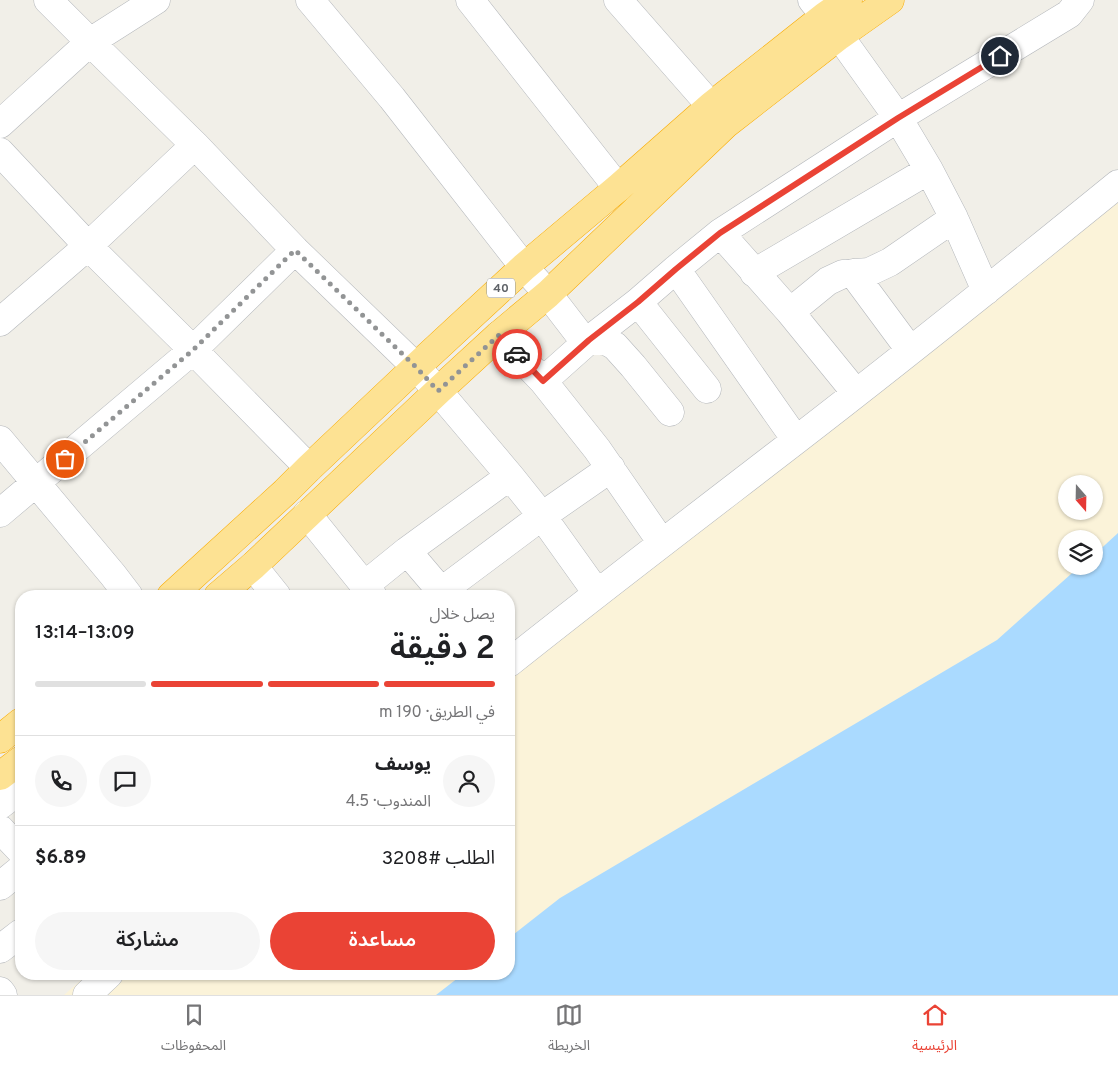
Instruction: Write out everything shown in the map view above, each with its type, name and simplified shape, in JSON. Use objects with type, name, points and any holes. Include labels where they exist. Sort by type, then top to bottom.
[{"type":"highway","name":"40","points":[[178,590],[285,492],[524,267],[711,106],[848,0]]},
{"type":"highway","name":"40","points":[[225,590],[253,566],[499,335],[548,294],[726,124],[825,17],[890,0]]},
{"type":"highway","points":[[0,739],[15,727]]},
{"type":"highway","points":[[0,776],[15,765]]},
{"type":"street","points":[[48,0],[195,145],[295,250],[416,367],[510,476],[542,516],[597,593]]},
{"type":"street","points":[[0,124],[90,42],[156,0]]},
{"type":"street","points":[[310,0],[392,98],[578,333],[585,339],[606,341],[615,346],[670,412]]},
{"type":"street","points":[[470,0],[618,188]]},
{"type":"street","points":[[618,0],[711,106]]},
{"type":"street","points":[[543,381],[589,340],[638,302],[720,233],[898,118],[1069,14],[1080,0]]},
{"type":"street","points":[[825,17],[898,118],[929,170],[954,218],[986,291]]},
{"type":"street","points":[[0,322],[88,246],[195,145]]},
{"type":"street","points":[[0,152],[88,246],[309,468]]},
{"type":"street","points":[[754,273],[929,170]]},
{"type":"street","points":[[515,658],[986,291],[1118,184]]},
{"type":"street","points":[[790,312],[828,281],[843,274],[869,272],[890,262],[954,218]]},
{"type":"street","points":[[720,233],[790,312],[856,393]]},
{"type":"street","points":[[0,513],[193,350],[295,250]]},
{"type":"street","points":[[676,269],[796,440]]},
{"type":"street","points":[[853,273],[910,350]]},
{"type":"street","points":[[638,302],[707,389]]},
{"type":"street","points":[[499,335],[543,381],[611,468],[662,543]]},
{"type":"street","points":[[0,440],[124,590]]},
{"type":"street","points":[[443,590],[542,516],[611,468]]},
{"type":"street","points":[[370,590],[407,551],[510,476]]},
{"type":"street","points":[[307,514],[368,590]]},
{"type":"street","points":[[407,551],[435,590]]},
{"type":"street","points":[[253,566],[272,590]]},
{"type":"street","points":[[0,805],[15,793]]},
{"type":"street","points":[[0,828],[15,844]]},
{"type":"street","points":[[0,886],[15,874]]},
{"type":"street","points":[[0,949],[15,937]]},
{"type":"street","points":[[87,995],[103,980]]},
{"type":"street","points":[[0,991],[3,995]]},
{"type":"sand","points":[[1118,191],[1118,600],[606,995],[64,995],[81,980],[515,980],[515,652]]},
{"type":"water","points":[[1118,533],[1118,995],[436,995],[455,980],[515,980],[515,933],[560,898],[997,640],[1070,575],[1103,575],[1103,547]]},
{"type":"way so far","points":[[65,459],[193,350],[295,250],[416,367],[438,391],[499,335],[517,354]]},
{"type":"route","points":[[517,354],[543,381],[589,340],[638,302],[720,233],[898,118],[1000,56]]}]
